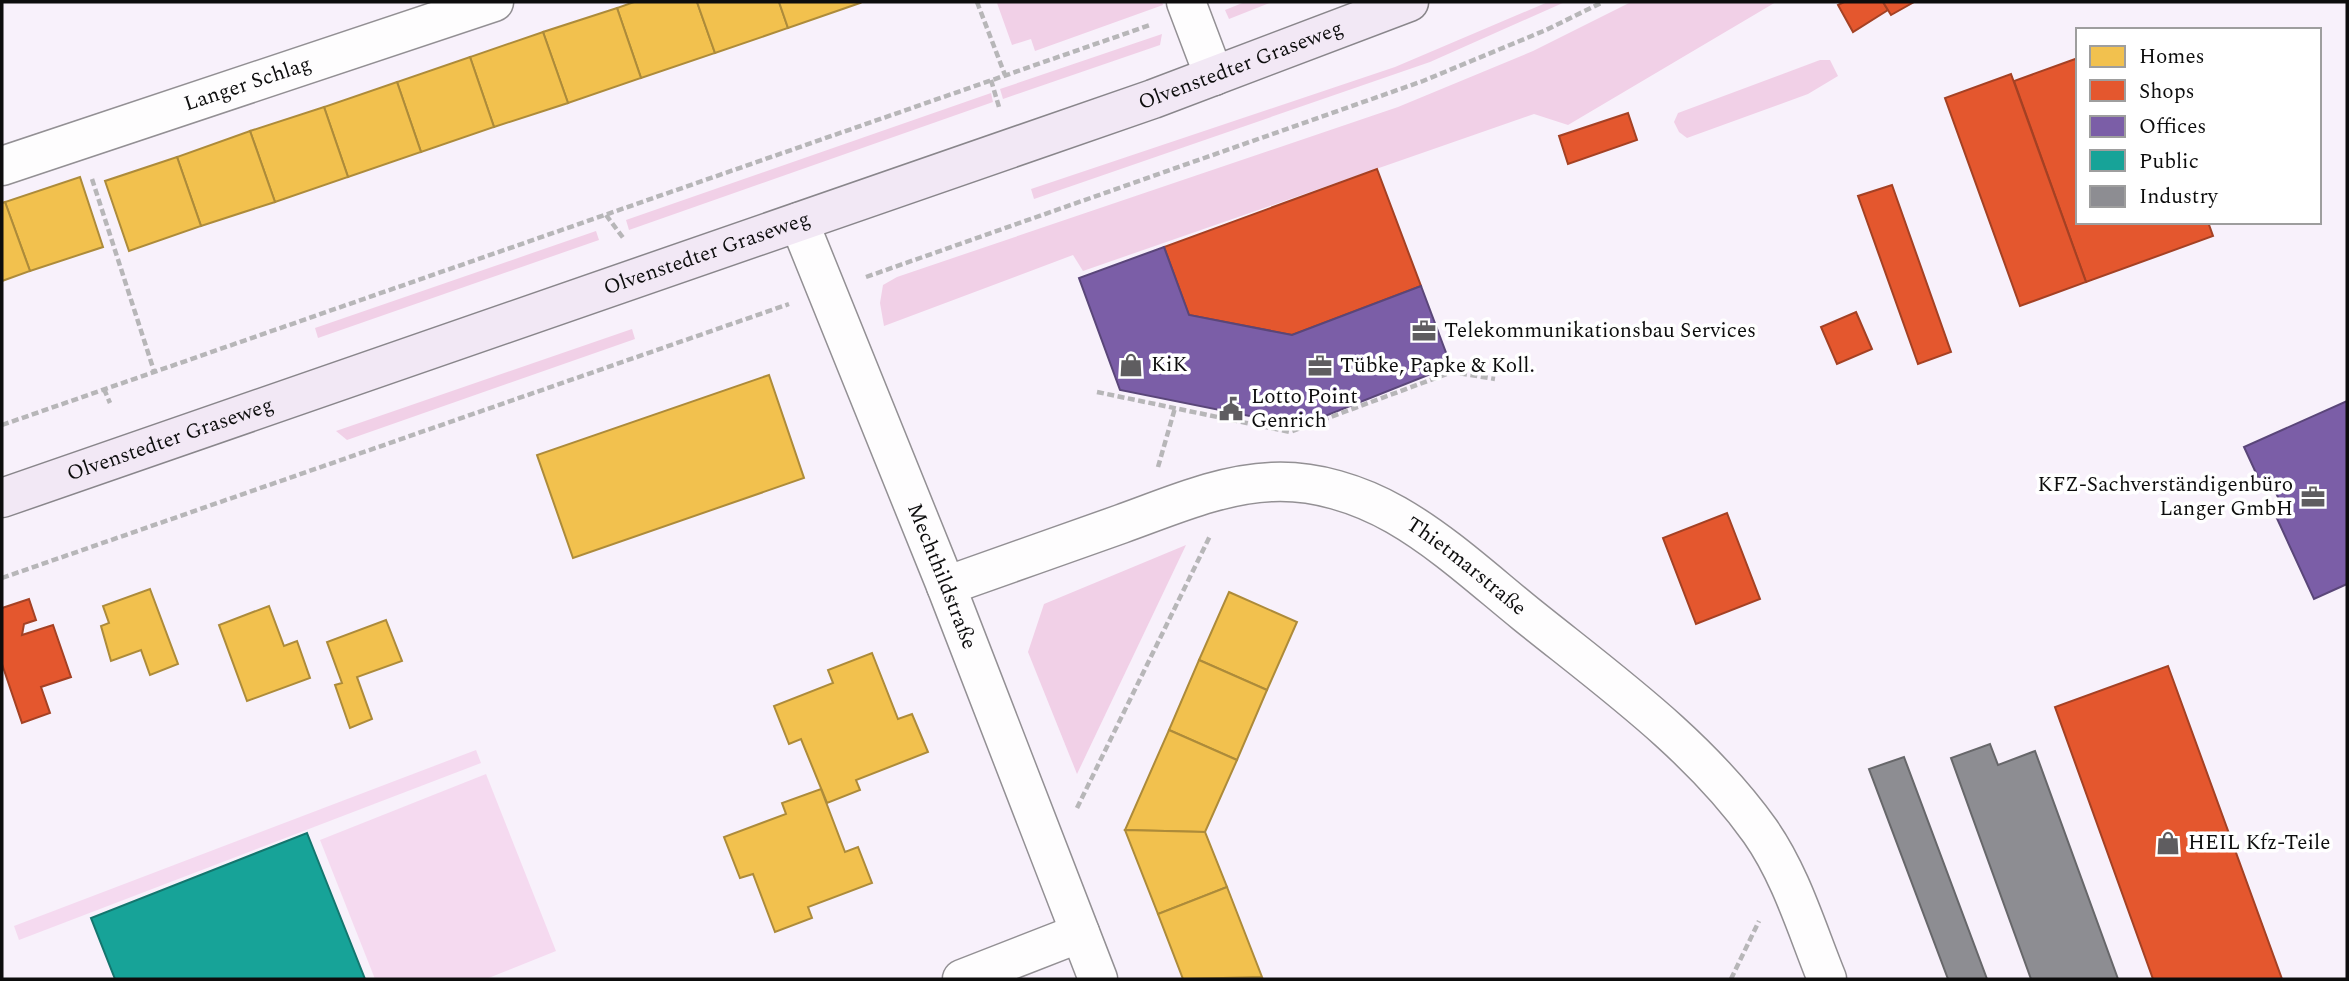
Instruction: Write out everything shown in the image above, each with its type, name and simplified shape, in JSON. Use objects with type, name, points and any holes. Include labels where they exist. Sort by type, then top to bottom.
[{"type":"main road","name":"Olvenstedter Graseweg","points":[[2,498],[1214,76],[1409,2]]},
{"type":"street","name":"Langer Schlag","points":[[2,166],[494,2]]},
{"type":"street","points":[[1186,2],[1214,76]]},
{"type":"street","name":"Mechthildstraße","points":[[799,222],[946,586],[1098,979]]},
{"type":"street","name":"Thietmarstraße","points":[[946,586],[1189,499],[1235,487],[1273,482],[1336,490],[1387,510],[1431,538],[1685,745],[1734,797],[1762,833],[1783,870],[1827,979]]},
{"type":"street","points":[[962,979],[1080,933]]},
{"type":"path","points":[[977,2],[1005,75]]},
{"type":"path","points":[[870,276],[1423,81],[1500,50],[1603,2]]},
{"type":"path","points":[[2,425],[1152,24]]},
{"type":"path","points":[[80,140],[154,371]]},
{"type":"path","points":[[2,578],[788,304]]},
{"type":"path","points":[[1097,392],[1290,432],[1452,372],[1495,379]]},
{"type":"path","points":[[104,389],[110,403]]},
{"type":"path","points":[[1157,470],[1175,408]]},
{"type":"path","points":[[1052,859],[1235,487]]},
{"type":"path","points":[[1731,979],[1783,870]]},
{"type":"shaded area","points":[[1162,2],[1163,5],[1035,51],[1031,39],[1012,45],[997,3]]},
{"type":"shaded area","points":[[1245,2],[1272,2],[1229,19],[1225,10]]},
{"type":"shaded area","points":[[1548,2],[1565,2],[1430,62],[1034,199],[1031,189],[1395,67]]},
{"type":"shaded area","points":[[1631,2],[1776,2],[1568,125],[1534,114],[1083,271],[1073,255],[884,326],[880,303],[883,285],[897,277],[1398,107],[1533,51]]},
{"type":"shaded area","points":[[1162,34],[1160,45],[1003,99],[1000,89]]},
{"type":"shaded area","points":[[1820,60],[1830,60],[1838,76],[1808,94],[1687,138],[1679,132],[1674,122],[1678,113]]},
{"type":"shaded area","points":[[991,93],[993,102],[629,230],[626,220]]},
{"type":"shaded area","points":[[596,231],[599,240],[318,338],[315,328]]},
{"type":"shaded area","points":[[632,329],[635,339],[347,440],[336,431]]},
{"type":"shaded area","points":[[1186,545],[1077,774],[1028,652],[1044,604]]},
{"type":"shaded area","points":[[476,750],[481,763],[19,940],[14,926]]},
{"type":"shaded area","points":[[486,774],[556,951],[486,979],[375,979],[320,840]]},
{"type":"building: Homes","points":[[634,2],[697,2],[715,53],[641,78],[617,8]]},
{"type":"building: Homes","points":[[697,2],[779,2],[788,28],[715,53]]},
{"type":"building: Homes","points":[[779,2],[859,2],[860,3],[788,28]]},
{"type":"building: Homes","points":[[617,8],[641,78],[568,103],[543,32]]},
{"type":"building: Homes","points":[[543,32],[568,103],[494,127],[470,57]]},
{"type":"building: Homes","points":[[470,57],[494,127],[421,152],[397,82]]},
{"type":"building: Homes","points":[[397,82],[421,152],[348,177],[324,107]]},
{"type":"building: Homes","points":[[324,107],[348,177],[275,202],[250,131]]},
{"type":"building: Homes","points":[[250,131],[275,202],[201,226],[177,157]]},
{"type":"building: Homes","points":[[177,157],[201,226],[129,251],[105,181]]},
{"type":"building: Homes","points":[[80,177],[103,247],[30,271],[5,202]]},
{"type":"building: Homes","points":[[5,202],[30,271],[2,281],[2,203]]},
{"type":"building: Homes","points":[[769,375],[804,478],[573,558],[537,455]]},
{"type":"building: Homes","points":[[150,589],[178,664],[150,675],[141,650],[111,661],[101,626],[109,623],[103,606]]},
{"type":"building: Homes","points":[[1229,592],[1297,622],[1267,690],[1199,660]]},
{"type":"building: Homes","points":[[269,606],[284,646],[297,641],[310,678],[247,701],[219,625]]},
{"type":"building: Homes","points":[[386,620],[402,661],[357,677],[372,719],[350,728],[335,685],[342,683],[327,642]]},
{"type":"building: Homes","points":[[872,653],[898,719],[912,714],[928,752],[856,780],[860,790],[827,803],[801,739],[789,744],[774,706],[833,683],[828,670]]},
{"type":"building: Homes","points":[[1199,660],[1267,690],[1237,760],[1169,730]]},
{"type":"building: Homes","points":[[1169,730],[1237,760],[1205,832],[1125,830]]},
{"type":"building: Homes","points":[[821,789],[845,852],[858,847],[872,883],[808,907],[812,918],[775,932],[753,874],[740,878],[724,837],[786,814],[782,803]]},
{"type":"building: Homes","points":[[1125,830],[1205,832],[1227,887],[1158,914]]},
{"type":"building: Homes","points":[[1227,887],[1262,977],[1183,979],[1158,914]]},
{"type":"building: Shops","points":[[1844,2],[1883,2],[1888,10],[1853,32],[1838,5]]},
{"type":"building: Shops","points":[[1883,2],[1914,2],[1891,15]]},
{"type":"building: Shops","points":[[2076,59],[2076,224],[2209,224],[2213,236],[2086,282],[2014,81]]},
{"type":"building: Shops","points":[[2011,74],[2086,282],[2020,306],[1945,98]]},
{"type":"building: Shops","points":[[1628,113],[1637,140],[1568,164],[1559,136]]},
{"type":"building: Shops","points":[[1377,169],[1421,286],[1292,335],[1189,315],[1164,247]]},
{"type":"building: Shops","points":[[1892,185],[1951,352],[1918,364],[1858,196]]},
{"type":"building: Shops","points":[[1856,312],[1872,349],[1837,364],[1821,327]]},
{"type":"building: Shops","points":[[1727,513],[1760,599],[1696,624],[1663,538]]},
{"type":"building: Shops","points":[[29,599],[36,620],[24,624],[22,635],[53,625],[71,677],[41,687],[50,713],[22,723],[2,664],[2,608]]},
{"type":"building: Shops","name":"HEIL Kfz-Teile","points":[[2168,666],[2282,979],[2153,979],[2055,707]]},
{"type":"building: Offices","points":[[1164,247],[1189,315],[1292,335],[1421,286],[1451,366],[1300,426],[1120,390],[1079,278]]},
{"type":"building: Offices","name":"KFZ-Sachverständigenbüro Langer GmbH","points":[[2347,401],[2347,584],[2314,599],[2274,512],[2283,508],[2271,482],[2262,486],[2244,447]]},
{"type":"building: Public","points":[[307,833],[365,979],[115,979],[91,918]]},
{"type":"building: Industry","points":[[1990,744],[1998,765],[2035,751],[2118,979],[2031,979],[1951,758]]},
{"type":"building: Industry","points":[[1904,757],[1987,979],[1948,979],[1869,769]]},
{"type":"place","name":"Telekommunikationsbau Services","points":[[1424,331]]},
{"type":"place","name":"KiK","points":[[1131,365]]},
{"type":"place","name":"Tübke, Papke & Koll.","points":[[1320,366]]},
{"type":"place","name":"Lotto Point Genrich","points":[[1231,409]]},
{"type":"place","name":"KFZ-Sachverständigenbüro Langer GmbH","points":[[2313,497]]},
{"type":"place","name":"HEIL Kfz-Teile","points":[[2168,843]]}]
